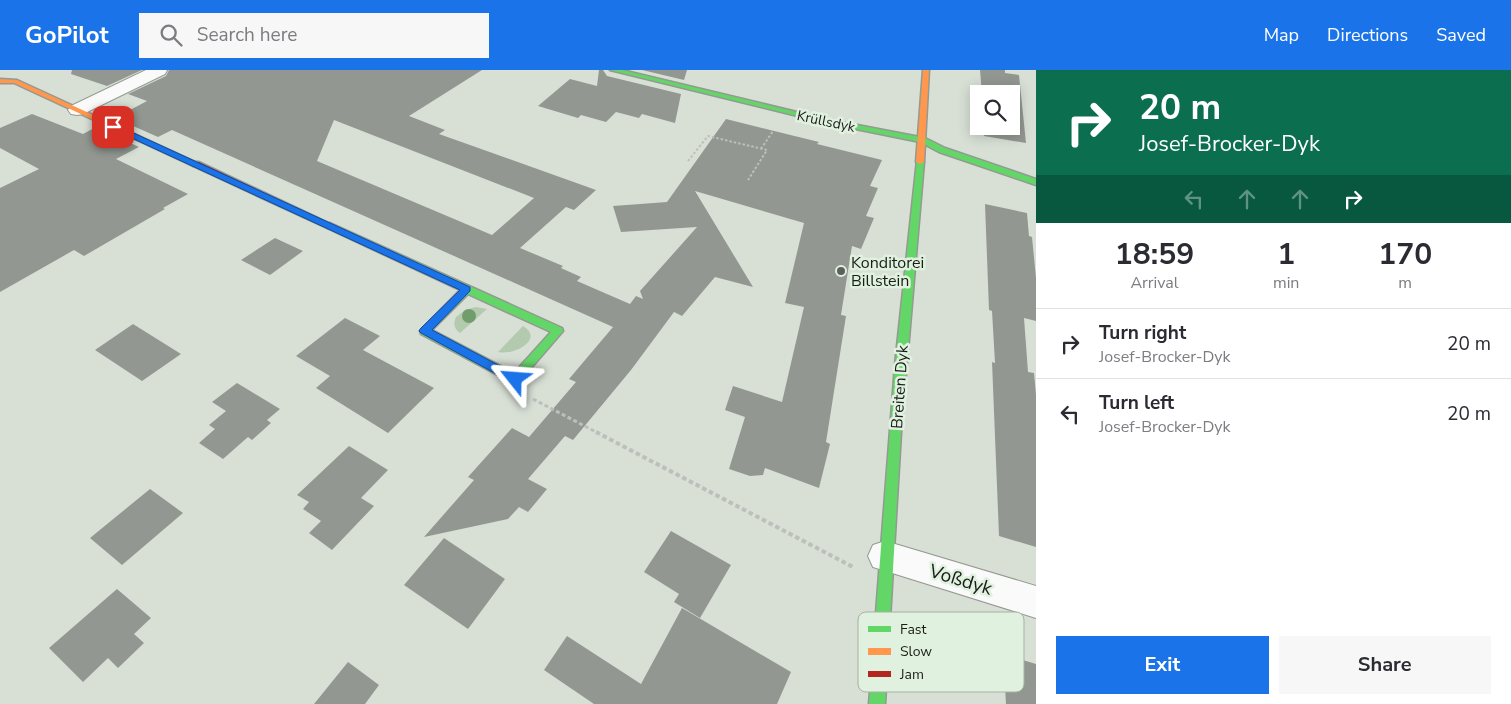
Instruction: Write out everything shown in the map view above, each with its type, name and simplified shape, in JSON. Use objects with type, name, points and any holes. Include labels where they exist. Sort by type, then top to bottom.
[{"type":"street","points":[[77,110],[159,70]]},
{"type":"street","name":"Krüllsdyk","points":[[612,70],[826,121],[922,140],[942,150],[1036,182]]},
{"type":"street","name":"Breiten Dyk","points":[[882,612],[906,286],[922,140],[926,70]]},
{"type":"street","points":[[0,81],[15,81],[558,331],[515,379],[425,331],[466,289]]},
{"type":"street","name":"Voßdyk","points":[[885,570],[1036,602]]},
{"type":"path","points":[[688,162],[708,136],[766,150],[748,180]]},
{"type":"path","points":[[515,379],[522,394],[885,570]]},
{"type":"green space","points":[[476,307],[487,309],[460,333],[456,330],[455,326],[456,317],[465,310]]},
{"type":"green space","points":[[523,326],[529,331],[531,336],[529,341],[519,349],[505,353],[498,352]]},
{"type":"building","points":[[72,70],[142,70],[107,86],[71,74]]},
{"type":"building","points":[[169,70],[482,70],[409,116],[445,130],[439,134],[596,190],[574,210],[566,207],[520,248],[563,266],[561,268],[581,277],[577,281],[630,304],[636,296],[643,299],[640,291],[697,227],[621,232],[613,206],[667,202],[726,119],[882,160],[870,186],[878,188],[866,216],[874,218],[861,249],[852,246],[841,315],[846,316],[826,442],[830,444],[819,488],[765,468],[763,475],[750,476],[729,469],[745,417],[725,410],[733,386],[782,402],[804,307],[785,303],[804,223],[695,191],[753,287],[715,277],[682,316],[674,312],[631,370],[573,440],[565,436],[528,479],[547,489],[528,512],[519,507],[508,519],[424,537],[474,480],[468,477],[512,428],[529,437],[576,382],[569,379],[613,327],[172,130],[158,137],[115,118],[147,101],[128,94],[166,76]],"holes":[[[334,120],[534,198],[492,235],[317,161]]]},
{"type":"building","points":[[599,70],[603,70],[607,76],[681,94],[675,123],[642,114],[639,118],[616,112],[606,122],[581,115],[578,118],[538,106],[570,79],[597,86]]},
{"type":"building","points":[[642,70],[687,70],[684,80]]},
{"type":"building","points":[[980,70],[1005,70],[1005,73],[1019,75],[1026,143],[984,136],[1020,135],[1020,85],[981,85]]},
{"type":"building","points":[[32,114],[83,134],[96,127],[139,147],[116,159],[188,194],[84,256],[74,250],[0,292],[0,188],[39,169],[0,148],[0,128]]},
{"type":"building","points":[[985,204],[1027,213],[1029,236],[1032,237],[1036,278],[1036,321],[1024,318],[1028,372],[1034,373],[1036,395],[1036,547],[999,536],[992,362],[995,363],[992,311],[989,310]]},
{"type":"building","points":[[275,238],[303,251],[270,275],[241,260]]},
{"type":"building","points":[[345,318],[380,336],[363,350],[434,388],[388,433],[316,388],[330,376],[296,356]]},
{"type":"building","points":[[133,324],[181,354],[142,381],[95,350]]},
{"type":"building","points":[[237,383],[280,409],[267,420],[271,423],[252,440],[248,437],[223,459],[199,443],[215,429],[209,425],[226,411],[212,402]]},
{"type":"building","points":[[349,446],[388,470],[361,498],[374,506],[332,550],[309,533],[321,521],[303,509],[309,502],[297,495]]},
{"type":"building","points":[[150,489],[183,513],[122,565],[90,538]]},
{"type":"building","points":[[671,531],[731,565],[700,618],[674,602],[679,594],[644,572]]},
{"type":"building","points":[[444,538],[505,579],[468,629],[404,585]]},
{"type":"building","points":[[117,589],[151,618],[134,634],[144,643],[118,668],[108,658],[83,682],[49,648]]},
{"type":"building","points":[[682,608],[791,672],[777,704],[594,704],[544,670],[567,636],[641,684]]},
{"type":"building","points":[[1024,660],[1036,664],[1036,704],[1006,704],[1005,692],[1024,692]]},
{"type":"building","points":[[348,662],[379,685],[365,704],[314,704]]},
{"type":"traffic: fast","points":[[613,70],[826,121],[922,140],[942,150],[1036,182]]},
{"type":"traffic: fast","points":[[882,612],[906,297],[920,162]]},
{"type":"traffic: fast","points":[[330,226],[558,331],[515,379],[425,331],[467,289]]},
{"type":"traffic: fast","points":[[877,704],[878,692]]},
{"type":"traffic: slow","points":[[920,162],[926,70]]},
{"type":"traffic: slow","points":[[0,81],[15,81],[196,164]]},
{"type":"traffic: jam","points":[[196,164],[330,226]]},
{"type":"place","name":"Konditorei Billstein","points":[[841,271]]},
{"type":"route","points":[[113,127],[466,289],[425,331],[515,379]]}]
